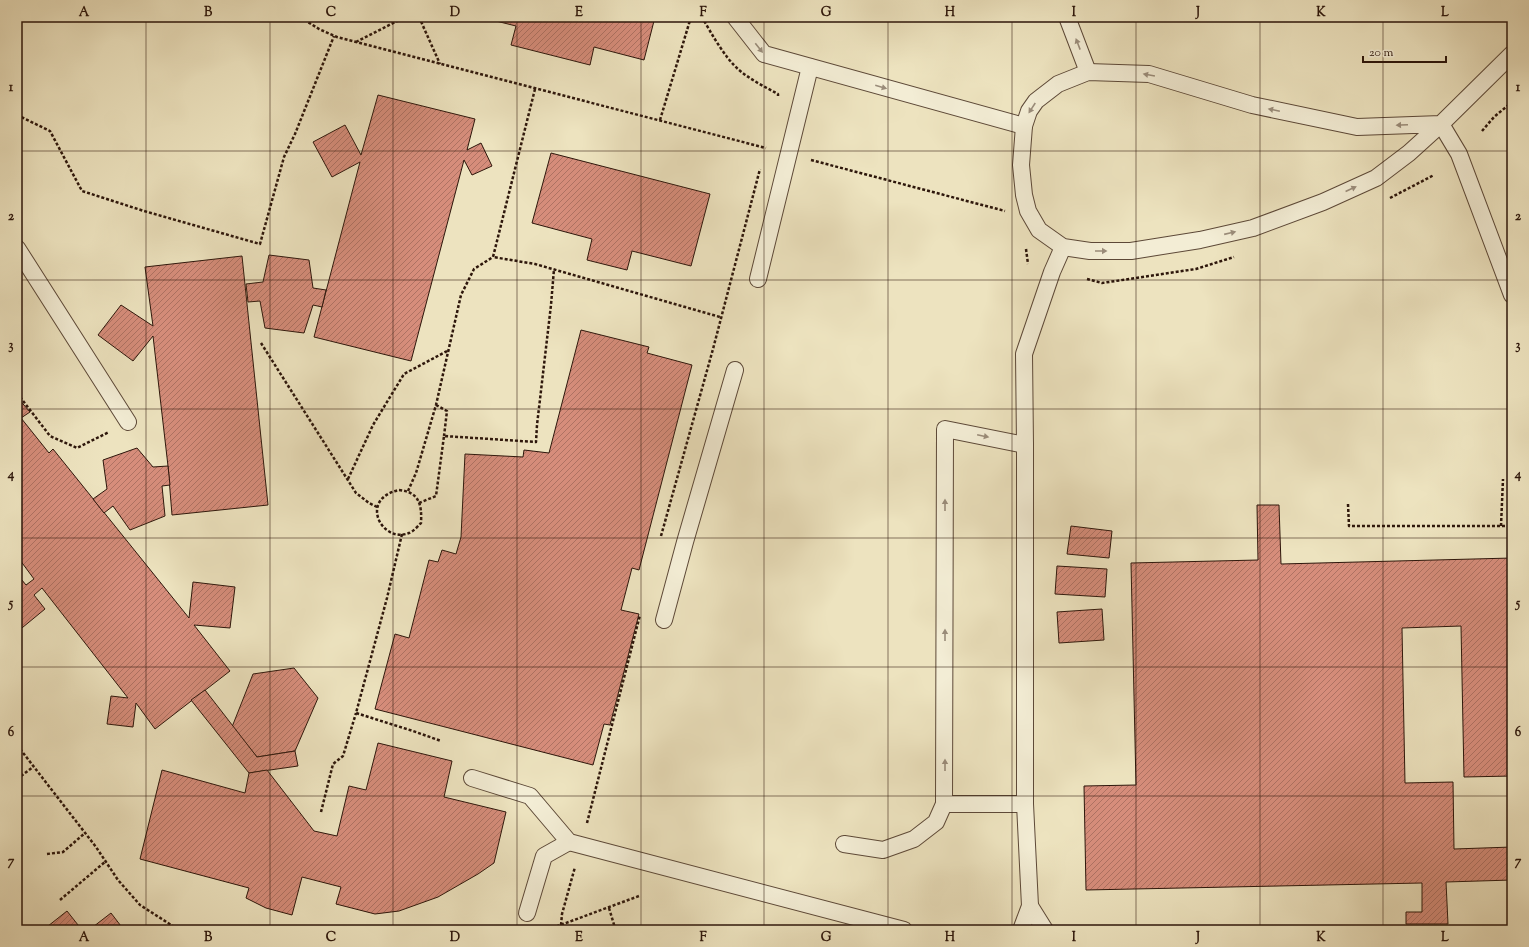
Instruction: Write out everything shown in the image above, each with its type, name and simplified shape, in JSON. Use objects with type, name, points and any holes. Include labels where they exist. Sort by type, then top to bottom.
[{"type":"lane","points":[[735,17],[764,54],[1024,126]]},
{"type":"lane","points":[[1067,17],[1088,72]]},
{"type":"lane","points":[[1441,124],[1357,127],[1252,105],[1149,74],[1088,72],[1058,84],[1036,101],[1029,111],[1024,126],[1021,165],[1024,195],[1028,211],[1039,230],[1062,247],[1090,251],[1131,251],[1200,240],[1252,228],[1323,202],[1376,178],[1409,153],[1441,124],[1512,54]]},
{"type":"lane","points":[[758,279],[810,67]]},
{"type":"lane","points":[[1441,124],[1459,154],[1512,295]]},
{"type":"lane","points":[[1021,930],[1030,906],[1025,804],[1024,354],[1062,247]]},
{"type":"lane","points":[[17,248],[128,422]]},
{"type":"lane","points":[[664,620],[735,370]]},
{"type":"lane","points":[[844,844],[883,850],[914,839],[936,822],[944,804],[944,429],[1025,445]]},
{"type":"lane","points":[[472,778],[530,796],[569,842],[904,930]]},
{"type":"lane","points":[[944,804],[1025,804]]},
{"type":"lane","points":[[527,913],[544,856],[569,842]]},
{"type":"lane","points":[[1030,906],[1045,930]]},
{"type":"path","points":[[300,17],[319,30],[334,36],[766,148],[764,154]]},
{"type":"path","points":[[356,42],[405,17]]},
{"type":"path","points":[[420,17],[440,64]]},
{"type":"path","points":[[660,120],[691,17]]},
{"type":"path","points":[[702,17],[710,33],[738,69],[760,85],[778,94],[777,102]]},
{"type":"path","points":[[17,115],[50,131],[82,191],[144,211],[260,244],[284,157],[334,36]]},
{"type":"path","points":[[493,257],[535,89]]},
{"type":"path","points":[[1482,131],[1494,117],[1512,102]]},
{"type":"path","points":[[808,160],[1008,211]]},
{"type":"path","points":[[661,536],[713,349],[720,317],[760,167]]},
{"type":"path","points":[[1024,243],[1028,264]]},
{"type":"path","points":[[408,491],[416,472],[436,404],[462,295],[474,269],[493,257],[535,264],[554,269],[720,317]]},
{"type":"path","points":[[444,436],[536,442],[554,269]]},
{"type":"path","points":[[261,343],[356,493],[377,507]]},
{"type":"path","points":[[348,479],[373,425],[404,374],[449,350]]},
{"type":"path","points":[[17,393],[50,436],[76,448],[128,422]]},
{"type":"path","points":[[419,503],[436,496],[447,411],[436,404]]},
{"type":"path","points":[[1501,526],[1503,479]]},
{"type":"path","points":[[399,490],[408,491],[416,497],[422,510],[421,523],[410,533],[395,534],[383,528],[378,518],[377,507],[382,498],[390,492],[399,490]]},
{"type":"path","points":[[1348,504],[1349,526],[1512,526]]},
{"type":"path","points":[[321,812],[333,764],[343,756],[356,713],[387,598],[402,534]]},
{"type":"path","points":[[585,829],[642,610]]},
{"type":"path","points":[[356,713],[441,741]]},
{"type":"path","points":[[17,745],[85,833],[118,880],[140,905],[178,930]]},
{"type":"path","points":[[17,779],[33,766]]},
{"type":"path","points":[[47,854],[63,852],[85,833]]},
{"type":"path","points":[[60,900],[106,862]]},
{"type":"path","points":[[561,925],[562,914],[575,867]]},
{"type":"path","points":[[547,930],[639,896]]},
{"type":"path","points":[[609,908],[615,928]]},
{"type":"building","points":[[480,17],[655,17],[644,60],[594,47],[590,65],[511,45],[516,26]]},
{"type":"building","points":[[378,95],[475,119],[467,150],[481,143],[492,166],[472,175],[464,160],[411,361],[314,337],[360,162],[332,177],[313,142],[345,125],[361,155]]},
{"type":"building","points":[[551,153],[710,194],[691,266],[632,251],[627,270],[587,260],[592,239],[532,223]]},
{"type":"building","points":[[269,255],[309,260],[313,288],[326,290],[322,307],[313,305],[304,333],[265,328],[260,301],[248,302],[246,284],[263,282]]},
{"type":"building","points":[[242,256],[268,505],[172,515],[153,336],[133,361],[98,335],[121,305],[153,326],[145,267]]},
{"type":"building","points":[[581,330],[649,347],[647,353],[692,365],[639,570],[632,568],[621,610],[639,614],[610,725],[604,724],[593,765],[375,709],[395,634],[409,638],[429,560],[438,562],[442,550],[456,554],[461,537],[465,454],[523,457],[524,450],[549,453]]},
{"type":"building","points":[[17,397],[30,412],[21,418],[49,453],[53,449],[189,618],[193,582],[235,587],[230,628],[194,625],[230,671],[155,729],[136,703],[133,727],[107,724],[111,696],[128,698],[42,588],[34,595],[45,609],[17,632],[17,574],[26,585],[34,579],[17,556]]},
{"type":"building","points":[[137,448],[153,467],[168,466],[170,485],[162,486],[165,516],[130,530],[113,506],[104,513],[93,499],[107,489],[103,460]]},
{"type":"building","points":[[1257,505],[1279,505],[1281,564],[1512,558],[1512,776],[1464,777],[1461,626],[1402,628],[1405,783],[1453,782],[1454,849],[1512,847],[1512,880],[1446,882],[1448,924],[1406,924],[1406,912],[1422,912],[1422,883],[1086,890],[1084,786],[1136,785],[1131,563],[1258,560]]},
{"type":"building","points":[[1071,526],[1112,531],[1109,558],[1067,554]]},
{"type":"building","points":[[1057,566],[1107,569],[1105,597],[1055,594]]},
{"type":"building","points":[[1102,609],[1104,640],[1059,643],[1057,612]]},
{"type":"building","points":[[294,668],[318,698],[295,751],[257,757],[232,727],[253,674]]},
{"type":"building","points":[[205,690],[257,757],[295,751],[298,766],[249,773],[191,700]]},
{"type":"building","points":[[378,743],[452,761],[444,797],[506,812],[494,863],[438,897],[399,911],[375,914],[336,904],[341,887],[302,877],[292,915],[266,908],[246,898],[249,888],[140,859],[162,770],[245,793],[249,773],[267,770],[314,831],[337,836],[349,786],[366,790]]},
{"type":"building","points":[[67,911],[82,930],[43,930]]},
{"type":"building","points":[[111,913],[124,930],[89,930]]}]
